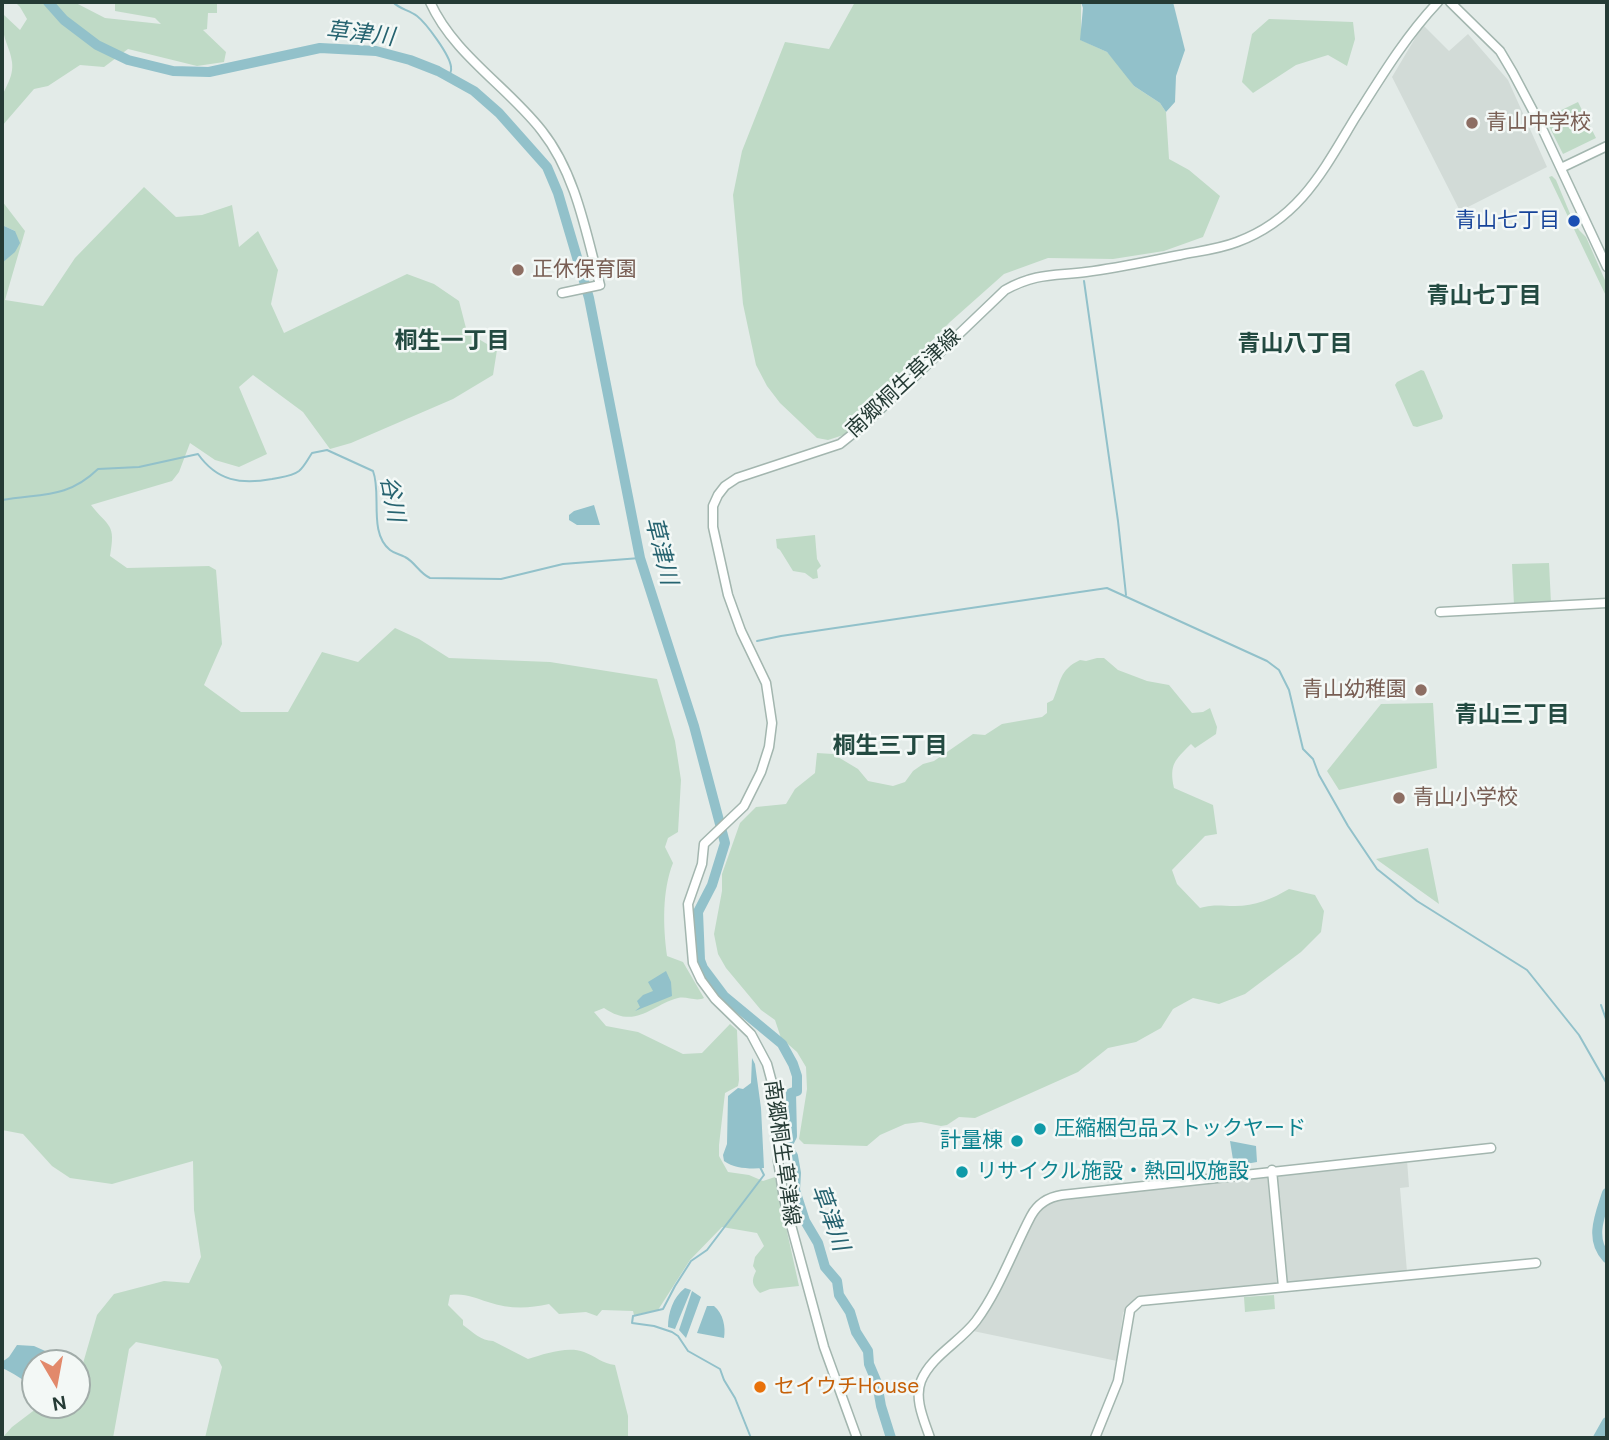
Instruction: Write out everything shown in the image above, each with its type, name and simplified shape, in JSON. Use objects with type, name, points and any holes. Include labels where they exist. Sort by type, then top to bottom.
[{"type":"street","points":[[430,2],[459,46],[534,121],[551,144],[577,198],[600,285],[564,292]]},
{"type":"street","name":"南郷桐生草津線","points":[[857,1438],[824,1347],[792,1233],[778,1161],[778,1105],[767,1064],[751,1034],[715,999],[693,963],[688,904],[702,864],[704,844],[744,806],[761,772],[769,747],[772,723],[766,683],[730,604],[715,534],[713,506],[725,486],[737,478],[840,444],[865,424],[1005,290],[1021,281],[1032,277],[1096,270],[1222,247],[1252,236],[1280,219],[1311,188],[1406,38],[1438,2]]},
{"type":"street","points":[[1450,2],[1500,51],[1528,98],[1607,267]]},
{"type":"street","points":[[1561,168],[1607,146]]},
{"type":"street","points":[[1440,612],[1607,603]]},
{"type":"street","points":[[930,1438],[919,1404],[921,1380],[930,1366],[965,1335],[977,1319],[1031,1216],[1040,1204],[1062,1195],[1491,1148]]},
{"type":"street","points":[[1272,1170],[1283,1287]]},
{"type":"street","points":[[1095,1438],[1118,1381],[1129,1315],[1133,1306],[1146,1299],[1536,1263]]},
{"type":"shaded area","name":"青山中学校","points":[[1423,25],[1449,51],[1468,34],[1508,80],[1547,167],[1460,211],[1392,77]]},
{"type":"shaded area","points":[[1407,1160],[1409,1187],[1400,1188],[1407,1272],[1286,1283],[1277,1172]]},
{"type":"shaded area","points":[[1267,1174],[1277,1283],[1142,1296],[1130,1303],[1123,1313],[1117,1361],[973,1331],[987,1312],[1037,1213],[1046,1205],[1060,1200]]},
{"type":"green space","points":[[15,2],[74,2],[105,18],[161,24],[155,18],[115,11],[115,2],[217,2],[217,13],[208,13],[207,29],[203,30],[226,52],[224,62],[197,66],[128,49],[104,67],[80,65],[48,86],[34,89],[2,126],[2,98],[12,68],[3,30],[4,15],[20,30],[27,19]]},
{"type":"green space","points":[[855,2],[1081,2],[1081,40],[1107,52],[1134,86],[1160,103],[1166,112],[1169,159],[1189,170],[1220,196],[1203,237],[1164,251],[1113,259],[1048,258],[1004,274],[950,322],[887,387],[865,428],[828,440],[817,438],[780,403],[756,365],[743,304],[733,195],[742,151],[785,42],[829,49]]},
{"type":"green space","points":[[1269,19],[1353,22],[1355,39],[1347,66],[1328,55],[1296,65],[1253,93],[1242,82],[1252,34]]},
{"type":"green space","points":[[1578,102],[1596,138],[1563,154],[1545,118]]},
{"type":"green space","points":[[1552,176],[1571,216],[1586,237],[1607,285],[1607,298],[1549,177]]},
{"type":"green space","points":[[144,187],[176,217],[202,215],[232,205],[239,247],[258,231],[278,270],[271,304],[284,333],[407,274],[434,284],[459,301],[467,332],[497,350],[493,375],[453,399],[351,443],[330,449],[303,412],[253,375],[239,387],[267,454],[239,467],[215,460],[190,443],[179,472],[172,481],[91,505],[110,527],[110,556],[127,568],[209,566],[216,570],[222,644],[204,685],[241,712],[288,712],[322,652],[358,662],[395,628],[449,658],[550,662],[657,679],[675,741],[681,780],[678,832],[668,838],[665,847],[673,863],[664,909],[667,956],[683,962],[704,998],[678,998],[634,1016],[625,1017],[604,1008],[594,1012],[606,1026],[638,1032],[683,1054],[702,1053],[730,1024],[737,1030],[739,1080],[738,1086],[725,1093],[719,1156],[728,1172],[749,1175],[763,1181],[775,1177],[799,1286],[770,1289],[760,1293],[754,1285],[756,1271],[753,1266],[755,1257],[764,1246],[757,1233],[722,1227],[690,1260],[658,1310],[634,1315],[633,1311],[602,1310],[597,1316],[586,1312],[559,1314],[549,1304],[511,1307],[456,1295],[450,1295],[448,1305],[463,1320],[463,1325],[477,1336],[528,1359],[556,1351],[577,1350],[615,1365],[628,1416],[628,1438],[205,1438],[222,1367],[218,1359],[136,1342],[129,1349],[113,1438],[2,1438],[23,1419],[91,1419],[91,1349],[87,1349],[97,1315],[114,1294],[164,1281],[189,1283],[201,1257],[194,1210],[193,1161],[112,1184],[70,1178],[52,1166],[23,1134],[2,1130],[2,263],[9,255],[15,231],[2,225],[2,201],[25,231],[5,300],[43,306],[75,258]]},
{"type":"green space","points":[[1421,370],[1424,371],[1443,416],[1442,419],[1417,427],[1413,426],[1395,385]]},
{"type":"green space","points":[[815,535],[817,559],[821,566],[817,570],[818,578],[813,579],[805,573],[793,571],[777,548],[776,539]]},
{"type":"green space","points":[[1549,563],[1551,603],[1514,605],[1512,564]]},
{"type":"green space","points":[[1104,658],[1118,670],[1147,681],[1169,685],[1192,713],[1210,708],[1217,727],[1216,734],[1195,748],[1191,744],[1177,759],[1173,768],[1174,788],[1213,805],[1217,834],[1205,836],[1172,870],[1177,884],[1200,908],[1249,905],[1270,899],[1289,889],[1315,895],[1324,911],[1321,932],[1301,952],[1245,994],[1219,1004],[1193,998],[1173,1009],[1161,1028],[1136,1042],[1108,1048],[1078,1072],[975,1118],[959,1117],[941,1126],[921,1122],[905,1124],[880,1135],[867,1146],[804,1144],[799,1139],[807,1089],[806,1067],[797,1052],[781,1038],[775,1020],[761,1010],[726,968],[718,954],[714,934],[722,891],[722,874],[740,823],[756,807],[786,804],[795,789],[815,773],[817,753],[833,754],[858,769],[868,781],[893,786],[905,782],[913,771],[934,761],[973,734],[985,735],[1002,724],[1042,717],[1047,713],[1047,703],[1053,700],[1068,668],[1080,660]]},
{"type":"green space","points":[[1433,703],[1437,768],[1339,790],[1327,771],[1381,704]]},
{"type":"green space","points":[[1428,848],[1439,904],[1376,859]]},
{"type":"green space","points":[[1274,1295],[1275,1309],[1245,1312],[1244,1297]]},
{"type":"water","points":[[1081,2],[1173,2],[1185,50],[1176,76],[1175,102],[1166,112],[1160,103],[1134,86],[1107,52],[1080,40],[1083,8]]},
{"type":"water","points":[[2,225],[15,231],[20,243],[15,252],[2,263]]},
{"type":"water","points":[[594,505],[600,525],[577,525],[569,520],[569,515],[574,511]]},
{"type":"water","points":[[666,971],[671,982],[672,996],[635,1011],[640,1007],[637,1001],[653,991],[648,982]]},
{"type":"water","points":[[752,1058],[761,1108],[764,1168],[733,1166],[724,1161],[723,1155],[727,1144],[728,1096],[751,1083]]},
{"type":"water","points":[[1230,1141],[1256,1146],[1257,1162],[1234,1166]]},
{"type":"water","points":[[685,1288],[691,1290],[675,1329],[668,1327],[672,1306]]},
{"type":"water","points":[[692,1291],[701,1297],[686,1338],[679,1330]]},
{"type":"water","points":[[707,1306],[714,1306],[720,1312],[724,1338],[697,1333]]},
{"type":"water","points":[[17,1345],[41,1349],[21,1349],[21,1378],[2,1368],[2,1362]]},
{"type":"waterway","name":"谷川","points":[[48,2],[64,20],[97,45],[128,60],[173,71],[209,72],[320,48],[376,51],[410,60],[438,71],[474,91],[499,113],[547,167],[558,193],[589,298],[640,558],[694,726],[725,843],[712,885],[698,912],[700,960],[724,996],[782,1044],[793,1064],[797,1076],[797,1091],[791,1093],[792,1136],[787,1146],[793,1156],[795,1190],[805,1221],[818,1243],[825,1267],[837,1281],[839,1295],[868,1351],[869,1364],[877,1383],[891,1438]]},
{"type":"waterway","points":[[393,2],[417,16],[431,32],[450,62],[449,77]]},
{"type":"waterway","points":[[1084,281],[1126,595]]},
{"type":"waterway","name":"谷川","points":[[2,500],[64,490],[87,479],[98,469],[139,467],[198,454],[213,470],[230,479],[261,481],[293,474],[301,469],[312,453],[327,450],[373,471],[377,523],[383,542],[430,578],[501,579],[563,564],[640,558]]},
{"type":"waterway","points":[[757,641],[1107,588],[1267,661],[1279,670],[1289,690],[1303,749],[1313,759],[1348,826],[1377,869],[1417,901],[1527,970],[1579,1035],[1607,1084]]},
{"type":"waterway","points":[[1601,1005],[1607,1022]]},
{"type":"waterway","points":[[751,1438],[720,1369],[688,1351],[672,1332],[632,1323],[633,1316],[663,1309],[691,1261],[707,1250],[764,1175],[760,1167]]},
{"type":"waterway","points":[[1607,1193],[1597,1235],[1598,1243],[1607,1258]]},
{"type":"waterway","points":[[1598,1438],[1607,1422]]},
{"type":"place","name":"青山中学校","points":[[1472,123]]},
{"type":"place","name":"青山七丁目","points":[[1574,221]]},
{"type":"place","name":"正休保育園","points":[[518,270]]},
{"type":"place","name":"青山幼稚園","points":[[1421,690]]},
{"type":"place","name":"青山小学校","points":[[1399,798]]},
{"type":"place","name":"圧縮梱包品ストックヤード","points":[[1040,1129]]},
{"type":"place","name":"計量棟","points":[[1017,1141]]},
{"type":"place","name":"リサイクル施設・熱回収施設","points":[[962,1172]]},
{"type":"place","name":"セイウチHouse","points":[[760,1387]]},
{"type":"district","name":"青山七丁目","points":[[1484,297]]},
{"type":"district","name":"桐生一丁目","points":[[452,342]]},
{"type":"district","name":"青山八丁目","points":[[1295,345]]},
{"type":"district","name":"青山三丁目","points":[[1512,716]]},
{"type":"district","name":"桐生三丁目","points":[[890,747]]},
{"type":"water label","name":"草津川","points":[[360,35]]},
{"type":"water label","name":"草津川","points":[[660,551]]},
{"type":"water label","name":"草津川","points":[[829,1218]]}]
